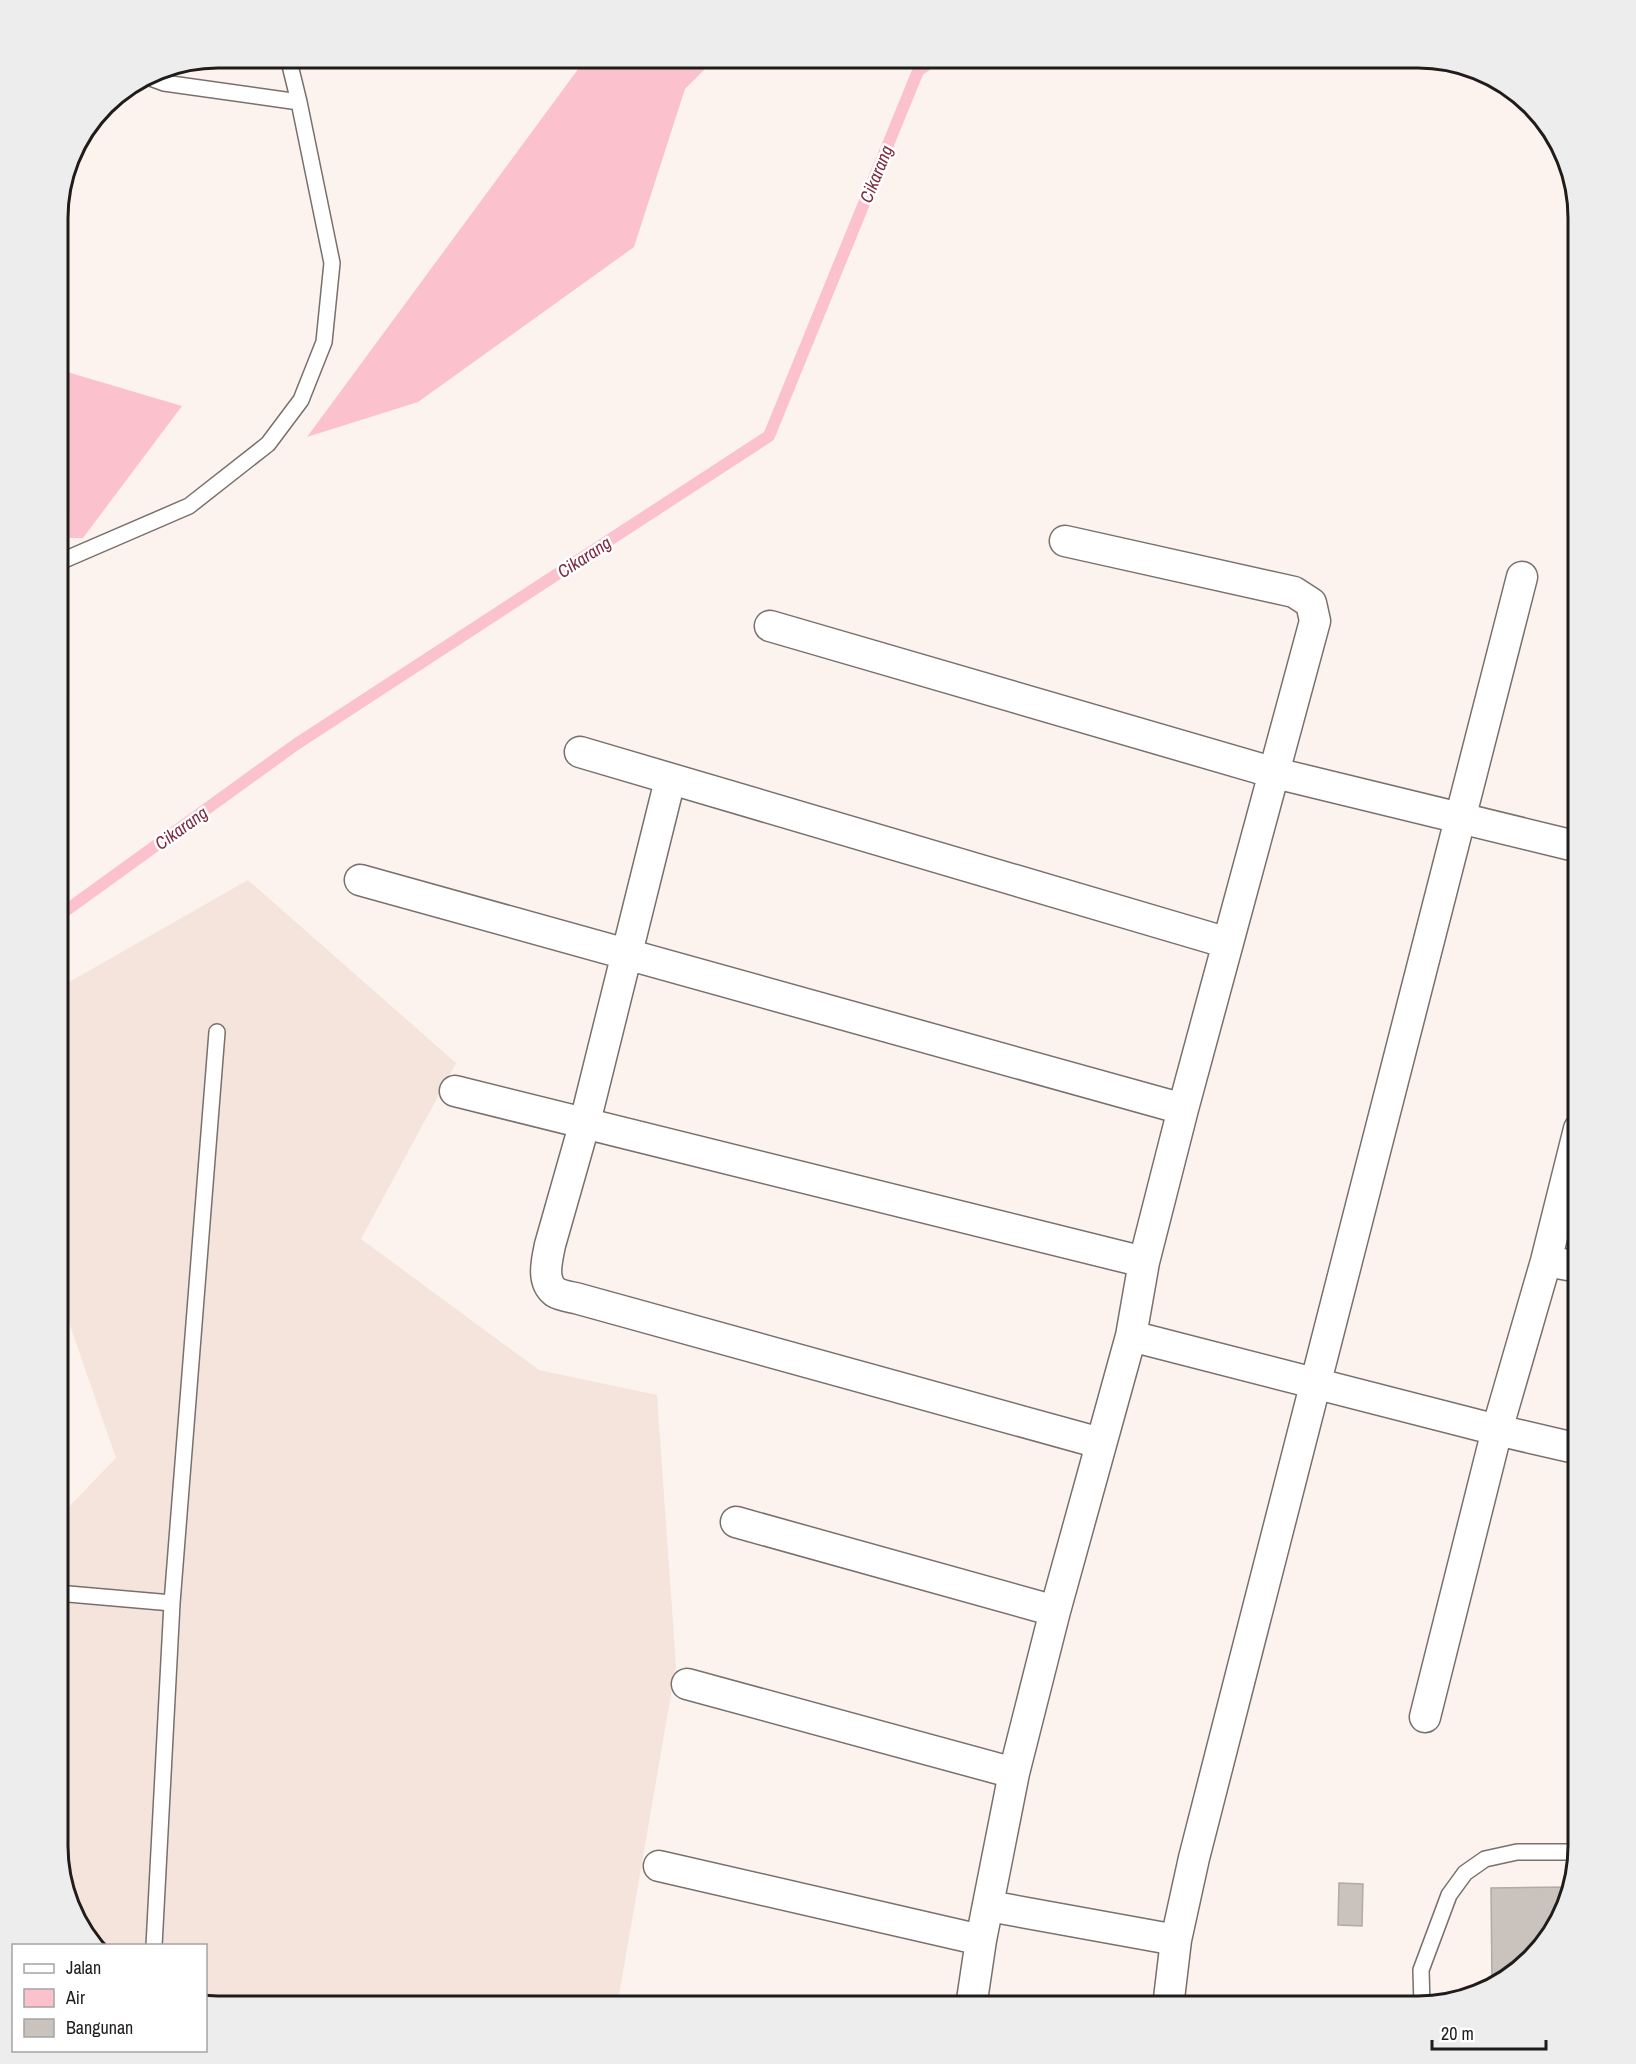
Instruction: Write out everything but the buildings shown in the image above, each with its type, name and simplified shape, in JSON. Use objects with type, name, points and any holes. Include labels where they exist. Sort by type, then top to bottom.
[{"type":"street","points":[[973,1996],[981,1941],[1014,1773],[1055,1611],[1131,1336],[1144,1262],[1183,1108],[1315,621],[1311,603],[1294,592],[1065,541]]},
{"type":"street","points":[[1169,1996],[1176,1940],[1197,1846],[1522,577]]},
{"type":"street","points":[[770,627],[1275,773],[1568,844]]},
{"type":"street","points":[[579,752],[1228,943]]},
{"type":"street","points":[[670,780],[628,955],[546,1262],[547,1280],[556,1292],[1100,1443]]},
{"type":"street","points":[[360,880],[1183,1108]]},
{"type":"street","points":[[455,1091],[1144,1262]]},
{"type":"street","points":[[1425,1717],[1497,1430],[1546,1261],[1568,1173]]},
{"type":"street","points":[[1546,1261],[1568,1265]]},
{"type":"street","points":[[1131,1336],[1568,1446]]},
{"type":"street","points":[[736,1522],[1055,1611]]},
{"type":"street","points":[[687,1684],[1014,1773]]},
{"type":"street","points":[[659,1866],[981,1941]]},
{"type":"street","points":[[988,1906],[1176,1940]]},
{"type":"lane","points":[[68,558],[189,506],[268,444],[301,400],[324,342],[332,263],[291,68]]},
{"type":"lane","points":[[157,80],[299,102]]},
{"type":"lane","points":[[154,1944],[172,1603],[218,1032]]},
{"type":"lane","points":[[67,1594],[172,1603]]},
{"type":"lane","points":[[1422,1996],[1421,1970],[1449,1895],[1466,1873],[1485,1859],[1517,1852],[1568,1852]]},
{"type":"shaded area","points":[[248,880],[456,1063],[361,1239],[539,1370],[657,1395],[676,1666],[619,1996],[207,1995],[207,1944],[104,1944],[83,1913],[70,1876],[67,1846],[67,1508],[116,1458],[67,1318],[68,983]]},
{"type":"water","points":[[579,68],[706,68],[685,89],[634,247],[418,402],[307,437]]},
{"type":"water","points":[[68,372],[182,406],[83,538],[68,538]]},
{"type":"waterway","name":"Cikarang","points":[[68,909],[295,745],[769,436],[918,71],[922,68]]}]
